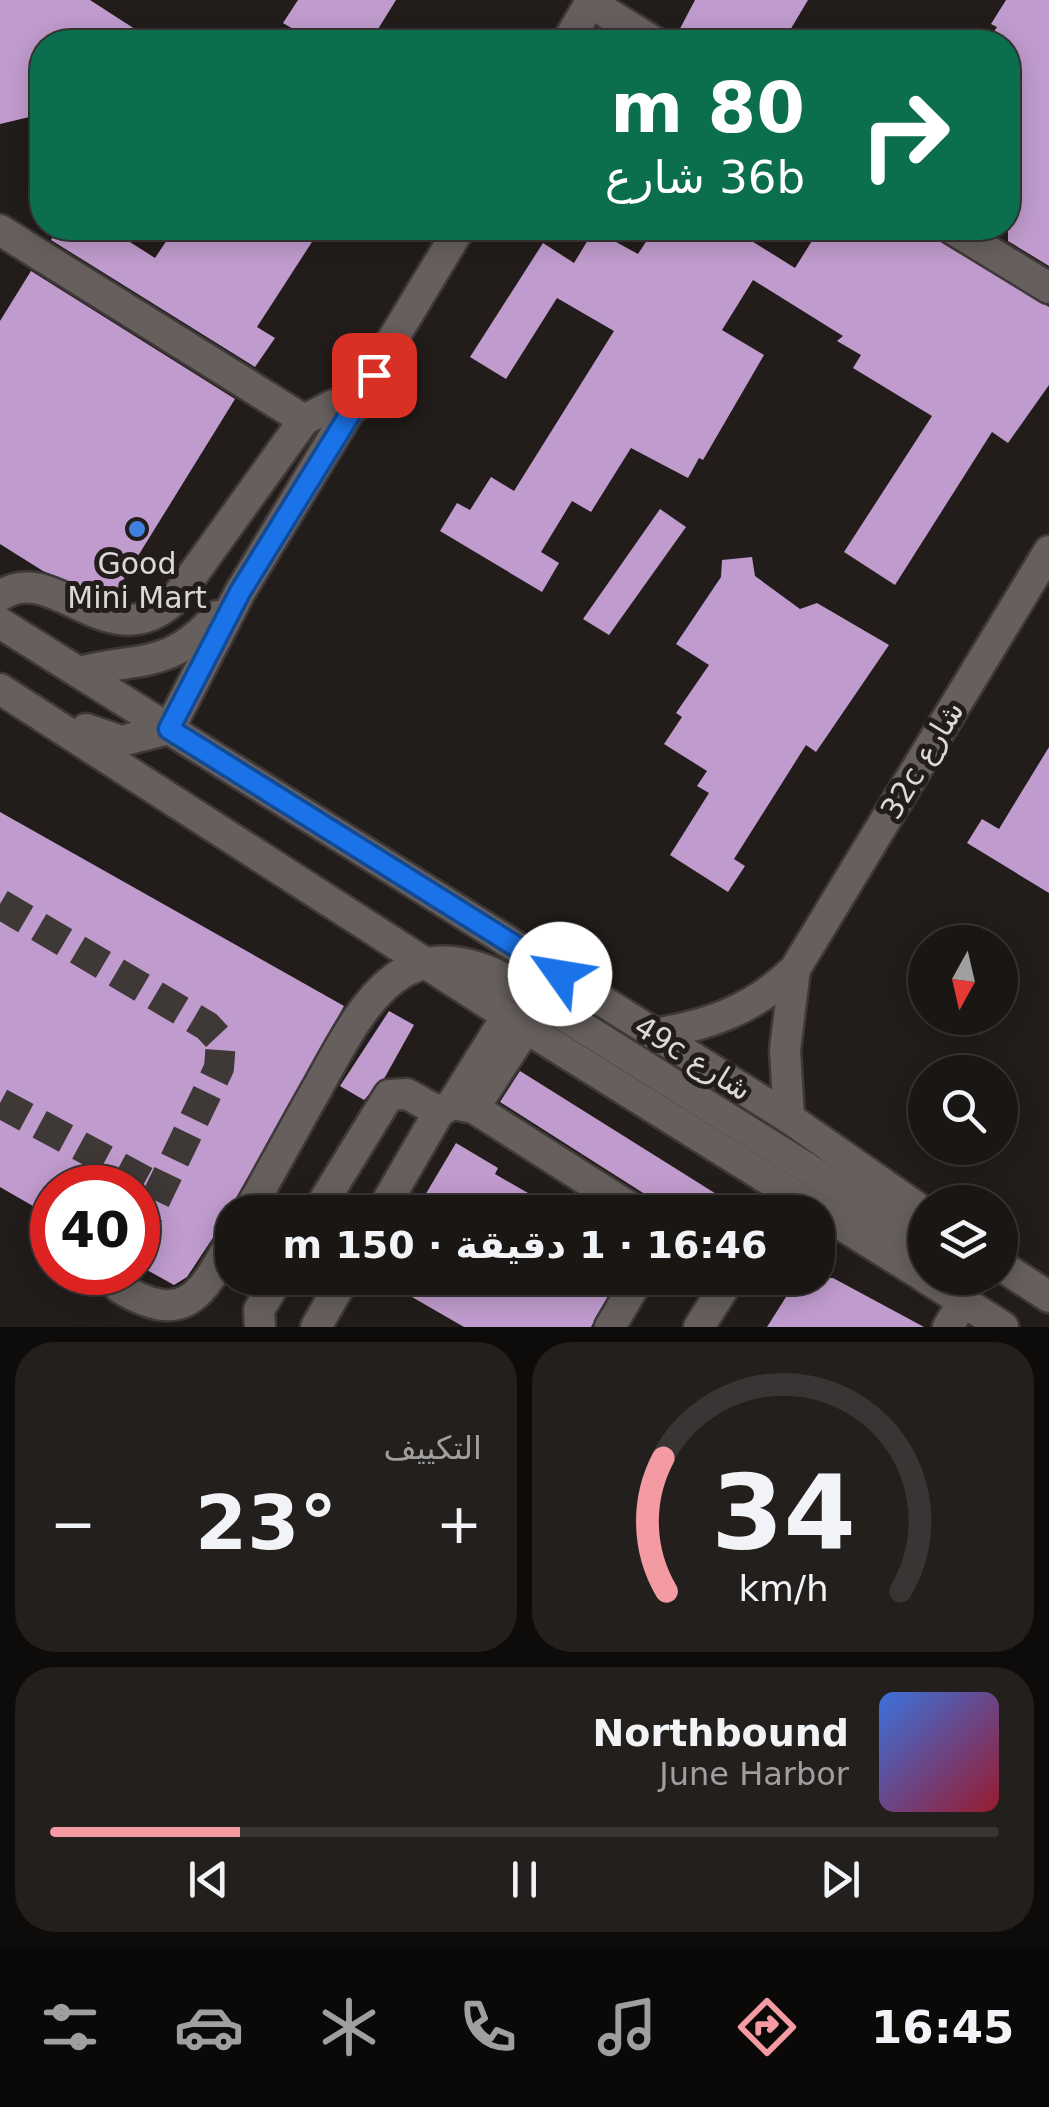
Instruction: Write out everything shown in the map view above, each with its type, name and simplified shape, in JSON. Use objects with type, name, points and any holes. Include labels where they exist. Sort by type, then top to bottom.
[{"type":"street","points":[[575,30],[591,1],[636,30]]},
{"type":"street","points":[[0,230],[304,420]]},
{"type":"street","points":[[28,706],[121,741],[169,729],[240,592],[357,405],[453,240]]},
{"type":"street","points":[[971,240],[1049,288]]},
{"type":"street","points":[[0,596],[25,590],[44,592],[108,619],[138,620],[166,608],[304,420],[333,405],[357,405]]},
{"type":"street","name":"32c شارع","points":[[654,1034],[692,1028],[739,1012],[796,969],[1049,551]]},
{"type":"street","points":[[199,566],[240,592]]},
{"type":"street","points":[[79,672],[174,653],[192,644],[240,592]]},
{"type":"street","name":"49c شارع","points":[[0,623],[789,1118],[908,1201]]},
{"type":"street","name":"49c شارع","points":[[0,689],[426,962],[768,1195]]},
{"type":"street","points":[[257,1195],[361,1009],[382,987],[426,962],[470,963],[507,980],[908,1231]]},
{"type":"street","name":"32c شارع","points":[[789,1118],[785,1050],[796,969]]},
{"type":"street","points":[[393,1195],[517,1022]]},
{"type":"street","points":[[327,1195],[389,1095],[407,1094],[455,1108],[608,1195]]},
{"type":"street","name":"49c شارع","points":[[835,1231],[908,1268]]},
{"type":"street","points":[[127,1295],[143,1310],[174,1316],[197,1305],[215,1272]]},
{"type":"street","points":[[1018,1277],[1049,1297]]},
{"type":"street","points":[[260,1327],[259,1310],[268,1295]]},
{"type":"street","points":[[316,1327],[334,1295]]},
{"type":"street","points":[[610,1327],[630,1295]]},
{"type":"street","points":[[699,1327],[719,1295]]},
{"type":"street","name":"49c شارع","points":[[956,1295],[1003,1327]]},
{"type":"street","points":[[948,1327],[964,1300]]},
{"type":"building","points":[[0,0],[90,0],[136,30],[30,30],[30,117],[0,124]]},
{"type":"building","points":[[298,0],[396,0],[377,30],[295,30],[283,23]]},
{"type":"building","points":[[695,0],[808,0],[790,30],[679,30]]},
{"type":"building","points":[[1006,0],[1049,0],[1049,266],[1008,241],[1020,240],[1020,30],[995,30],[997,27],[991,24]]},
{"type":"building","points":[[51,240],[127,240],[155,258],[167,240],[313,240],[257,327],[275,338],[255,367]]},
{"type":"building","points":[[588,240],[612,240],[638,254],[647,240],[750,240],[795,268],[812,240],[940,240],[1049,307],[1049,385],[1008,443],[992,432],[895,585],[844,552],[932,416],[853,368],[861,355],[837,341],[843,336],[753,280],[722,330],[764,355],[703,460],[699,458],[688,478],[631,448],[591,512],[572,501],[541,552],[559,563],[542,592],[440,531],[457,503],[470,510],[491,477],[514,491],[614,331],[557,298],[506,379],[470,357],[543,243],[574,263]]},
{"type":"building","points":[[31,271],[235,399],[112,598],[43,571],[0,544],[0,321]]},
{"type":"building","points":[[660,509],[686,527],[609,635],[583,619]]},
{"type":"building","points":[[752,557],[755,576],[800,609],[817,603],[889,645],[816,752],[806,745],[734,859],[745,866],[728,892],[670,855],[709,793],[697,786],[707,771],[664,744],[682,717],[676,713],[709,665],[676,644],[721,577],[722,560]]},
{"type":"building","points":[[1049,747],[1049,893],[967,843],[982,819],[999,829]]},
{"type":"building","points":[[0,812],[344,1006],[238,1195],[215,1195],[215,1235],[187,1277],[174,1285],[160,1277],[160,1165],[30,1165],[30,1204],[0,1187]]},
{"type":"building","points":[[389,1011],[414,1025],[385,1077],[364,1100],[340,1086]]},
{"type":"building","points":[[520,1071],[718,1195],[646,1195],[500,1102]]},
{"type":"building","points":[[456,1143],[498,1168],[495,1174],[531,1195],[425,1195]]},
{"type":"building","points":[[835,1279],[924,1327],[767,1327],[787,1295],[835,1295]]},
{"type":"building","points":[[408,1295],[609,1295],[591,1327],[464,1327]]},
{"type":"tunnel","points":[[0,904],[207,1026],[221,1041],[219,1068],[160,1190]]},
{"type":"tunnel","points":[[0,1103],[115,1165]]},
{"type":"place","name":"Good Mini Mart","points":[[137,529]]},
{"type":"route","points":[[374,375],[240,592],[169,729],[560,974]]}]
